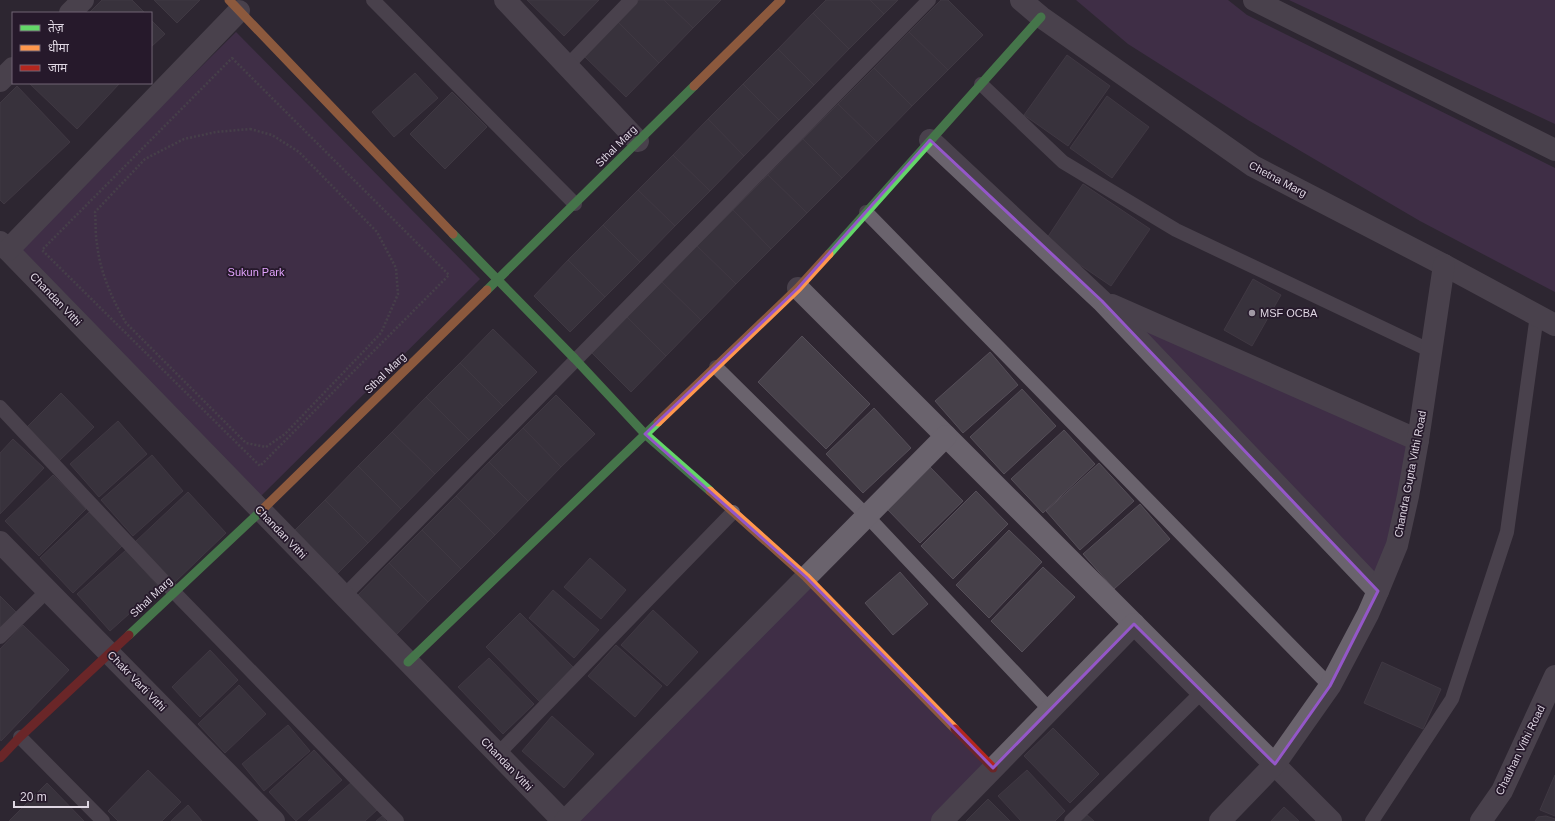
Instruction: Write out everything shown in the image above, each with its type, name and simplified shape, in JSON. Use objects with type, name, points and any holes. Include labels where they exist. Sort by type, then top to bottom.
[{"type":"street","points":[[71,12],[83,0]]},
{"type":"street","points":[[505,0],[638,141]]},
{"type":"street","name":"Sthal Marg","points":[[0,758],[20,737],[261,511],[498,280],[781,0]]},
{"type":"street","name":"Chetna Marg","points":[[1021,0],[1041,17],[1253,166],[1546,320]]},
{"type":"street","points":[[1254,0],[1555,150]]},
{"type":"street","points":[[4,246],[234,5],[575,359],[645,434],[806,577],[993,768]]},
{"type":"street","points":[[408,662],[798,288],[1041,17]]},
{"type":"street","points":[[0,81],[12,69]]},
{"type":"street","points":[[930,140],[1102,301],[1378,591]]},
{"type":"street","name":"Chandan Vithi","points":[[4,246],[564,821]]},
{"type":"street","name":"Chandra Gupta Vithi Road","points":[[1220,821],[1275,764],[1330,686],[1368,614],[1397,545],[1418,440],[1444,266]]},
{"type":"street","points":[[798,288],[1331,821]]},
{"type":"street","points":[[1102,301],[1418,440]]},
{"type":"street","points":[[564,821],[946,436]]},
{"type":"street","name":"Chakr Varti Vithi","points":[[0,542],[274,821]]},
{"type":"street","points":[[942,821],[1134,624]]},
{"type":"street","name":"Chauhan Vithi Road","points":[[1482,821],[1502,791],[1555,676]]},
{"type":"lane","points":[[373,0],[575,204]]},
{"type":"lane","points":[[567,66],[631,0]]},
{"type":"lane","points":[[344,596],[929,0]]},
{"type":"lane","points":[[981,84],[1064,162],[1170,226],[1431,350]]},
{"type":"lane","points":[[866,212],[1330,686]]},
{"type":"lane","points":[[1372,821],[1452,699],[1507,532],[1546,320]]},
{"type":"lane","points":[[716,367],[867,516],[1050,710]]},
{"type":"lane","points":[[0,407],[174,592],[397,821]]},
{"type":"lane","points":[[498,754],[733,512]]},
{"type":"lane","points":[[0,637],[48,590]]},
{"type":"lane","points":[[1071,821],[1202,692]]},
{"type":"lane","points":[[20,737],[103,821]]},
{"type":"path","points":[[232,58],[449,275],[260,466],[42,250],[232,58]]},
{"type":"path","points":[[250,129],[272,135],[299,152],[377,232],[396,268],[398,294],[381,333],[285,434],[266,447],[246,443],[126,323],[112,299],[101,266],[97,244],[95,212],[145,159],[184,139],[216,132],[250,129]]},
{"type":"highlighted area","points":[[930,140],[1102,301],[1378,591],[1330,686],[1275,764],[1134,624],[993,768],[806,577],[645,434],[798,288]]},
{"type":"green space","points":[[1076,0],[1228,0],[1247,15],[1555,168],[1555,292],[1420,221],[1248,120],[1128,44]]},
{"type":"green space","points":[[1289,0],[1555,0],[1555,124]]},
{"type":"green space","name":"Sukun Park","points":[[236,32],[480,279],[261,496],[18,249]]},
{"type":"green space","points":[[1102,301],[1418,440],[1378,591]]},
{"type":"green space","points":[[806,577],[993,768],[942,821],[565,821]]},
{"type":"building","points":[[102,0],[132,0],[144,12],[90,12]]},
{"type":"building","points":[[154,0],[200,0],[177,23]]},
{"type":"building","points":[[527,0],[599,0],[564,36]]},
{"type":"building","points":[[639,0],[664,0],[693,28],[659,63],[618,22]]},
{"type":"building","points":[[664,0],[721,0],[693,28]]},
{"type":"building","points":[[826,0],[870,0],[884,14],[849,49],[813,13]]},
{"type":"building","points":[[870,0],[898,0],[884,14]]},
{"type":"building","points":[[941,0],[948,0],[983,35],[948,70],[909,32]]},
{"type":"building","points":[[813,13],[849,49],[814,85],[778,49]]},
{"type":"building","points":[[152,21],[165,34],[152,46]]},
{"type":"building","points":[[618,22],[659,63],[626,97],[584,56]]},
{"type":"building","points":[[909,32],[948,70],[912,106],[874,68]]},
{"type":"building","points":[[778,49],[814,85],[779,120],[743,84]]},
{"type":"building","points":[[1067,55],[1110,86],[1068,146],[1024,115]]},
{"type":"building","points":[[874,68],[912,106],[877,142],[838,104]]},
{"type":"building","points":[[415,73],[438,98],[394,137],[372,112]]},
{"type":"building","points":[[30,84],[119,84],[77,129]]},
{"type":"building","points":[[743,84],[779,120],[744,156],[708,119]]},
{"type":"building","points":[[17,86],[70,142],[4,204],[0,200],[0,103]]},
{"type":"building","points":[[452,92],[487,127],[445,169],[410,134]]},
{"type":"building","points":[[1107,96],[1149,127],[1112,178],[1070,148]]},
{"type":"building","points":[[838,104],[877,142],[842,178],[803,139]]},
{"type":"building","points":[[708,119],[744,156],[710,191],[673,155]]},
{"type":"building","points":[[803,139],[842,178],[807,213],[768,175]]},
{"type":"building","points":[[673,155],[710,191],[675,226],[638,190]]},
{"type":"building","points":[[768,175],[807,213],[771,249],[733,210]]},
{"type":"building","points":[[1083,184],[1150,229],[1111,286],[1045,241]]},
{"type":"building","points":[[638,190],[675,226],[640,262],[603,225]]},
{"type":"building","points":[[733,210],[771,249],[736,284],[697,246]]},
{"type":"building","points":[[603,225],[640,262],[605,297],[568,260]]},
{"type":"building","points":[[697,246],[736,284],[701,320],[662,282]]},
{"type":"building","points":[[568,260],[605,297],[570,332],[534,296]]},
{"type":"building","name":"MSF OCBA","points":[[1253,279],[1281,295],[1252,346],[1224,330]]},
{"type":"building","points":[[662,282],[701,320],[666,356],[627,317]]},
{"type":"building","points":[[627,317],[666,356],[631,392],[592,353]]},
{"type":"building","points":[[493,329],[537,372],[503,406],[460,363]]},
{"type":"building","points":[[802,336],[870,404],[826,449],[758,382]]},
{"type":"building","points":[[990,352],[1018,385],[963,433],[935,401]]},
{"type":"building","points":[[460,363],[503,406],[469,440],[426,397]]},
{"type":"building","points":[[1022,389],[1056,426],[1004,474],[970,437]]},
{"type":"building","points":[[61,393],[94,427],[58,462],[25,429]]},
{"type":"building","points":[[556,395],[595,434],[561,467],[523,428]]},
{"type":"building","points":[[426,397],[469,440],[435,474],[392,432]]},
{"type":"building","points":[[874,408],[911,448],[863,493],[826,454]]},
{"type":"building","points":[[118,421],[147,454],[99,497],[70,464]]},
{"type":"building","points":[[523,428],[561,467],[528,501],[489,462]]},
{"type":"building","points":[[1064,430],[1095,464],[1043,513],[1011,479]]},
{"type":"building","points":[[392,432],[435,474],[401,509],[358,466]]},
{"type":"building","points":[[13,439],[44,468],[0,514],[0,453]]},
{"type":"building","points":[[152,455],[183,491],[133,536],[101,500]]},
{"type":"building","points":[[489,462],[528,501],[495,535],[456,496]]},
{"type":"building","points":[[1099,463],[1134,501],[1080,550],[1046,511]]},
{"type":"building","points":[[358,466],[401,509],[368,543],[325,500]]},
{"type":"building","points":[[929,466],[963,501],[920,543],[886,508]]},
{"type":"building","points":[[53,475],[86,509],[39,556],[5,521]]},
{"type":"building","points":[[976,491],[1008,524],[953,579],[921,546]]},
{"type":"building","points":[[188,492],[226,533],[174,583],[135,542]]},
{"type":"building","points":[[456,496],[495,535],[461,569],[422,530]]},
{"type":"building","points":[[325,500],[368,543],[334,577],[291,534]]},
{"type":"building","points":[[1140,504],[1170,539],[1114,589],[1083,554]]},
{"type":"building","points":[[89,512],[122,546],[73,593],[40,558]]},
{"type":"building","points":[[422,530],[461,569],[428,602],[389,563]]},
{"type":"building","points":[[1009,530],[1042,562],[989,618],[956,585]]},
{"type":"building","points":[[126,550],[159,587],[110,631],[77,594]]},
{"type":"building","points":[[590,558],[626,590],[601,619],[564,587]]},
{"type":"building","points":[[389,563],[428,602],[395,636],[356,597]]},
{"type":"building","points":[[1043,567],[1075,597],[1022,652],[991,621]]},
{"type":"building","points":[[900,572],[928,604],[893,635],[865,603]]},
{"type":"building","points":[[553,590],[599,630],[574,658],[529,618]]},
{"type":"building","points":[[0,596],[17,613],[0,629]]},
{"type":"building","points":[[653,610],[698,652],[667,686],[621,645]]},
{"type":"building","points":[[520,613],[574,668],[540,702],[486,647]]},
{"type":"building","points":[[23,625],[69,670],[1,741],[0,649]]},
{"type":"building","points":[[616,645],[662,686],[635,717],[588,676]]},
{"type":"building","points":[[210,650],[238,680],[200,717],[172,687]]},
{"type":"building","points":[[489,658],[534,704],[503,734],[458,687]]},
{"type":"building","points":[[1382,662],[1441,689],[1423,729],[1364,703]]},
{"type":"building","points":[[239,685],[266,714],[225,753],[198,724]]},
{"type":"building","points":[[552,716],[594,754],[564,788],[522,751]]},
{"type":"building","points":[[288,725],[310,751],[264,791],[242,764]]},
{"type":"building","points":[[1053,728],[1099,774],[1070,803],[1024,756]]},
{"type":"building","points":[[314,750],[342,780],[296,821],[269,792]]},
{"type":"building","points":[[148,770],[181,802],[162,821],[118,821],[108,811]]},
{"type":"building","points":[[1027,770],[1065,811],[1055,821],[1021,821],[998,796]]},
{"type":"building","points":[[1555,775],[1555,816],[1540,810]]},
{"type":"building","points":[[353,781],[378,809],[365,821],[308,821]]},
{"type":"building","points":[[47,783],[84,821],[9,821]]},
{"type":"building","points":[[988,799],[1010,821],[966,821]]},
{"type":"building","points":[[188,805],[202,821],[171,821]]},
{"type":"building","points":[[1284,807],[1299,821],[1271,821]]},
{"type":"building","points":[[1086,814],[1094,821],[1080,821]]},
{"type":"building","points":[[382,816],[386,821],[376,821]]},
{"type":"building","points":[[1546,816],[1555,819],[1555,821],[1535,821],[1538,817]]},
{"type":"traffic: fast","points":[[829,254],[1041,17]]},
{"type":"traffic: fast","points":[[487,290],[694,86]]},
{"type":"traffic: fast","points":[[453,234],[575,359],[645,434],[710,491]]},
{"type":"traffic: fast","points":[[408,662],[658,422]]},
{"type":"traffic: fast","points":[[129,635],[262,510]]},
{"type":"traffic: slow","points":[[229,0],[453,234]]},
{"type":"traffic: slow","points":[[694,86],[781,0]]},
{"type":"traffic: slow","points":[[658,422],[798,288],[829,254]]},
{"type":"traffic: slow","points":[[262,510],[487,290]]},
{"type":"traffic: slow","points":[[710,491],[806,577],[955,729]]},
{"type":"traffic: jam","points":[[0,758],[20,737],[129,635]]},
{"type":"traffic: jam","points":[[955,729],[993,768]]},
{"type":"place","name":"MSF OCBA","points":[[1252,313]]}]
